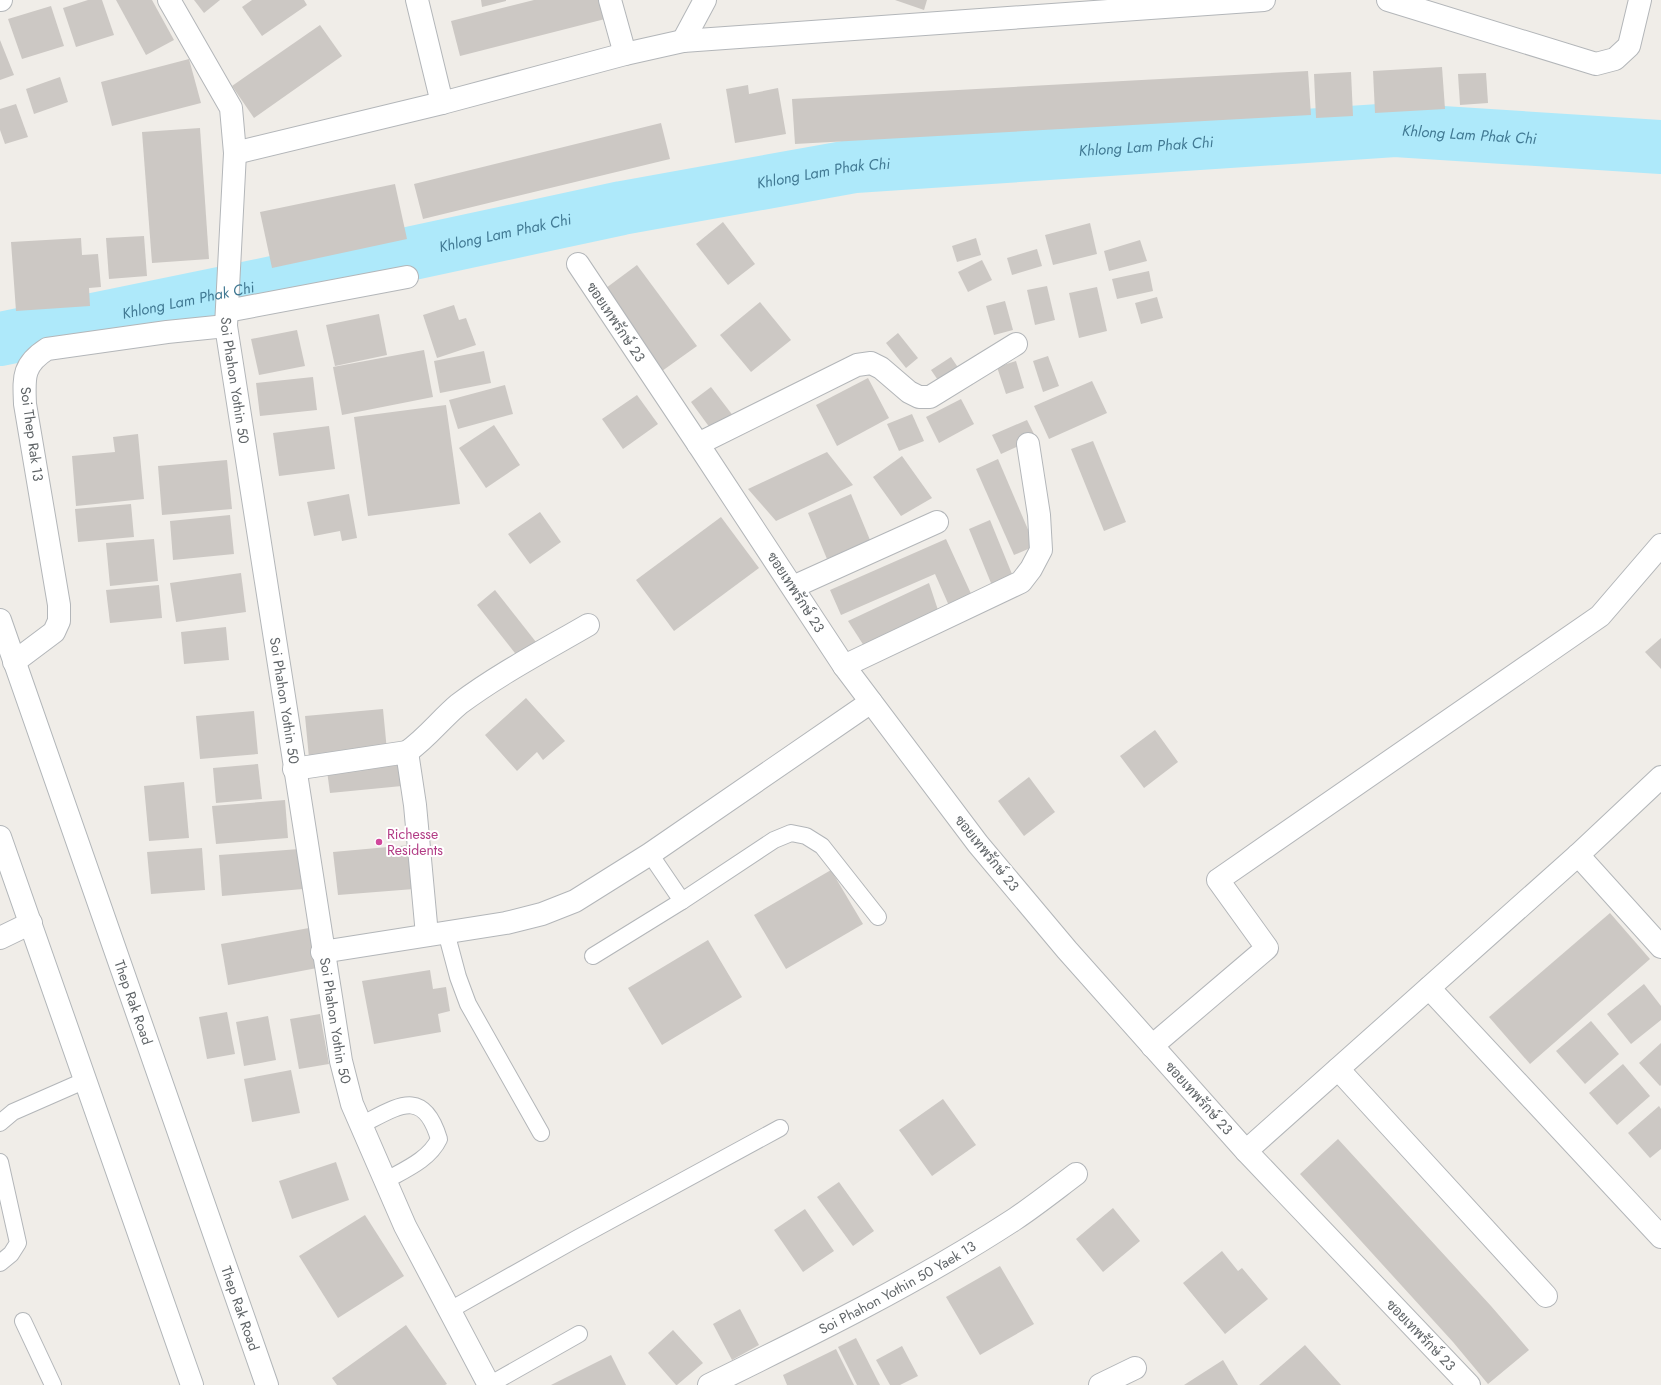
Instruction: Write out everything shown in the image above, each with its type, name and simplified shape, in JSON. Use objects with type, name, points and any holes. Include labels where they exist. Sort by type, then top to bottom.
[{"type":"street","name":"Soi Phahon Yothin 50","points":[[169,0],[231,108],[235,153],[229,247],[227,314],[294,770],[340,1061],[352,1104],[405,1226],[489,1385]]},
{"type":"street","points":[[417,0],[442,103]]},
{"type":"street","points":[[610,0],[625,54]]},
{"type":"street","points":[[683,41],[705,0]]},
{"type":"street","points":[[235,153],[442,103],[625,54],[683,41],[1264,0]]},
{"type":"street","points":[[1388,0],[1596,64],[1615,59],[1630,46],[1640,0]]},
{"type":"street","name":"ซอยเทพรักษ์ 23","points":[[578,264],[844,666],[978,844],[1067,950],[1246,1151],[1469,1385]]},
{"type":"street","name":"Soi Thep Rak 13","points":[[14,662],[54,632],[59,621],[59,605],[26,404],[24,380],[29,367],[37,356],[47,349],[167,332],[227,314],[407,277]]},
{"type":"street","points":[[698,444],[857,365],[871,363],[881,368],[909,392],[919,397],[930,397],[1016,344]]},
{"type":"street","points":[[844,666],[1021,582],[1031,569],[1041,550],[1039,515],[1028,444]]},
{"type":"street","points":[[793,587],[937,522]]},
{"type":"street","points":[[1152,1046],[1267,948],[1218,880],[1600,616],[1661,545]]},
{"type":"street","name":"Thep Rak Road","points":[[0,620],[267,1385]]},
{"type":"street","points":[[294,770],[407,752],[421,742],[458,705],[490,683],[588,625]]},
{"type":"street","points":[[322,952],[506,923],[542,914],[575,901],[650,854],[871,702]]},
{"type":"street","points":[[407,752],[437,934]]},
{"type":"street","points":[[1246,1151],[1578,855],[1661,777]]},
{"type":"street","points":[[0,837],[192,1385]]},
{"type":"street","points":[[1578,855],[1661,946]]},
{"type":"street","points":[[0,938],[31,923]]},
{"type":"street","points":[[1429,988],[1661,1237]]},
{"type":"street","points":[[1338,1069],[1546,1296]]},
{"type":"street","name":"Soi Phahon Yothin 50 Yaek 13","points":[[709,1385],[834,1324],[895,1291],[1016,1218],[1076,1174]]},
{"type":"street","points":[[1100,1385],[1135,1368]]},
{"type":"lane","points":[[594,956],[682,901],[774,840],[791,833],[806,836],[822,846],[878,917]]},
{"type":"lane","points":[[650,854],[682,901]]},
{"type":"lane","points":[[437,934],[458,977],[468,1004],[541,1133]]},
{"type":"lane","points":[[0,1123],[13,1112],[86,1080]]},
{"type":"lane","points":[[361,1125],[401,1105],[411,1105],[424,1109],[434,1124],[439,1139],[434,1149],[424,1158],[385,1181]]},
{"type":"lane","points":[[450,1310],[576,1239],[780,1128]]},
{"type":"lane","points":[[0,1162],[18,1244],[11,1254],[0,1263]]},
{"type":"lane","points":[[23,1321],[53,1385]]},
{"type":"lane","points":[[489,1385],[579,1334]]},
{"type":"building","points":[[88,0],[102,0],[114,35],[76,47],[63,8]]},
{"type":"building","points":[[116,0],[152,0],[174,40],[146,55]]},
{"type":"building","points":[[194,0],[220,0],[204,13]]},
{"type":"building","points":[[252,0],[304,0],[307,5],[262,36],[242,7]]},
{"type":"building","points":[[481,0],[506,0],[506,1],[482,7]]},
{"type":"building","points":[[534,0],[600,0],[605,19],[460,56],[451,21]]},
{"type":"building","points":[[895,0],[927,0],[924,10]]},
{"type":"building","points":[[51,6],[64,46],[22,59],[8,19]]},
{"type":"building","points":[[320,25],[342,56],[254,118],[232,86]]},
{"type":"building","points":[[0,40],[14,75],[0,80]]},
{"type":"building","points":[[189,59],[201,103],[112,126],[101,82]]},
{"type":"building","points":[[1442,67],[1445,109],[1375,113],[1373,71]]},
{"type":"building","points":[[1308,71],[1311,115],[795,144],[792,99]]},
{"type":"building","points":[[1351,72],[1353,116],[1316,118],[1314,74]]},
{"type":"building","points":[[1486,73],[1488,103],[1460,105],[1458,74]]},
{"type":"building","points":[[60,77],[68,102],[34,114],[26,89]]},
{"type":"building","points":[[748,85],[749,94],[778,88],[786,134],[735,143],[726,89]]},
{"type":"building","points":[[16,104],[28,137],[5,144],[0,130],[0,109]]},
{"type":"building","points":[[661,123],[670,159],[423,219],[414,184]]},
{"type":"building","points":[[200,128],[209,259],[152,263],[142,132]]},
{"type":"building","points":[[395,184],[407,239],[272,268],[260,212]]},
{"type":"building","points":[[723,222],[755,264],[728,285],[696,244]]},
{"type":"building","points":[[1090,223],[1097,254],[1053,265],[1045,235]]},
{"type":"building","points":[[144,236],[147,276],[109,279],[106,238]]},
{"type":"building","points":[[81,238],[82,255],[98,254],[101,287],[89,288],[90,306],[16,311],[11,242]]},
{"type":"building","points":[[976,238],[981,255],[957,262],[952,246]]},
{"type":"building","points":[[1140,240],[1147,261],[1109,271],[1104,251]]},
{"type":"building","points":[[1037,249],[1042,266],[1012,275],[1007,258]]},
{"type":"building","points":[[982,260],[992,280],[968,292],[958,272]]},
{"type":"building","points":[[637,265],[697,346],[662,371],[602,291]]},
{"type":"building","points":[[1149,271],[1153,291],[1117,299],[1112,279]]},
{"type":"building","points":[[1047,286],[1055,320],[1035,325],[1027,290]]},
{"type":"building","points":[[1097,287],[1107,331],[1079,338],[1069,293]]},
{"type":"building","points":[[1157,297],[1163,318],[1141,324],[1135,303]]},
{"type":"building","points":[[1005,301],[1013,330],[994,335],[986,306]]},
{"type":"building","points":[[760,302],[791,340],[751,372],[720,335]]},
{"type":"building","points":[[454,305],[459,320],[466,318],[476,345],[437,358],[423,315]]},
{"type":"building","points":[[379,314],[387,355],[335,366],[326,325]]},
{"type":"building","points":[[297,330],[305,366],[259,375],[251,339]]},
{"type":"building","points":[[898,333],[918,358],[906,368],[886,343]]},
{"type":"building","points":[[424,350],[433,397],[342,415],[333,367]]},
{"type":"building","points":[[484,351],[491,383],[440,393],[434,361]]},
{"type":"building","points":[[1048,356],[1059,386],[1043,392],[1033,361]]},
{"type":"building","points":[[951,357],[961,372],[942,386],[931,370]]},
{"type":"building","points":[[1016,361],[1024,388],[1006,394],[997,367]]},
{"type":"building","points":[[313,377],[317,410],[260,416],[256,383]]},
{"type":"building","points":[[868,378],[889,418],[837,446],[816,405]]},
{"type":"building","points":[[1092,381],[1107,413],[1049,439],[1034,406]]},
{"type":"building","points":[[505,385],[513,414],[458,429],[449,400]]},
{"type":"building","points":[[711,387],[734,417],[713,432],[691,402]]},
{"type":"building","points":[[637,395],[658,424],[623,449],[602,419]]},
{"type":"building","points":[[961,399],[974,424],[939,443],[926,417]]},
{"type":"building","points":[[446,405],[460,504],[368,516],[354,417]]},
{"type":"building","points":[[912,414],[924,441],[899,451],[887,424]]},
{"type":"building","points":[[1027,420],[1036,438],[1001,454],[992,435]]},
{"type":"building","points":[[494,425],[520,465],[486,488],[459,448]]},
{"type":"building","points":[[329,426],[335,469],[279,476],[273,433]]},
{"type":"building","points":[[138,434],[144,499],[76,506],[72,456],[115,452],[113,437]]},
{"type":"building","points":[[1093,441],[1126,522],[1104,531],[1071,449]]},
{"type":"building","points":[[827,452],[853,485],[776,521],[748,489]]},
{"type":"building","points":[[902,456],[932,498],[901,516],[873,477]]},
{"type":"building","points":[[998,459],[1035,546],[1014,555],[976,469]]},
{"type":"building","points":[[227,460],[232,509],[162,515],[158,466]]},
{"type":"building","points":[[349,494],[357,538],[342,541],[340,531],[314,536],[307,502]]},
{"type":"building","points":[[851,494],[870,540],[827,559],[808,513]]},
{"type":"building","points":[[131,504],[134,537],[78,542],[75,509]]},
{"type":"building","points":[[540,512],[561,542],[530,564],[508,534]]},
{"type":"building","points":[[230,515],[234,554],[173,560],[170,521]]},
{"type":"building","points":[[721,517],[759,568],[674,631],[636,580]]},
{"type":"building","points":[[990,520],[1014,579],[993,588],[969,529]]},
{"type":"building","points":[[154,539],[158,581],[110,586],[106,543]]},
{"type":"building","points":[[946,539],[973,598],[950,608],[935,574],[841,615],[830,590]]},
{"type":"building","points":[[241,573],[246,612],[176,622],[170,583]]},
{"type":"building","points":[[929,583],[938,610],[866,649],[848,621]]},
{"type":"building","points":[[159,585],[162,618],[110,623],[106,590]]},
{"type":"building","points":[[495,590],[536,642],[518,657],[477,605]]},
{"type":"building","points":[[226,627],[229,660],[184,664],[181,632]]},
{"type":"building","points":[[1661,638],[1661,669],[1645,652]]},
{"type":"building","points":[[526,698],[565,741],[543,760],[537,752],[517,771],[485,735]]},
{"type":"building","points":[[383,709],[387,751],[309,758],[305,716]]},
{"type":"building","points":[[254,711],[258,754],[200,759],[196,716]]},
{"type":"building","points":[[1155,730],[1178,762],[1144,788],[1120,756]]},
{"type":"building","points":[[258,764],[262,799],[216,803],[213,768]]},
{"type":"building","points":[[400,765],[402,786],[330,793],[327,771]]},
{"type":"building","points":[[1029,777],[1055,812],[1024,836],[998,801]]},
{"type":"building","points":[[184,782],[189,838],[149,841],[144,786]]},
{"type":"building","points":[[285,800],[288,838],[216,844],[212,806]]},
{"type":"building","points":[[410,845],[414,889],[338,895],[333,852]]},
{"type":"building","points":[[202,848],[205,890],[151,894],[147,852]]},
{"type":"building","points":[[299,849],[303,889],[222,896],[219,855]]},
{"type":"building","points":[[831,870],[863,924],[786,969],[754,915]]},
{"type":"building","points":[[1610,913],[1650,959],[1530,1064],[1489,1017]]},
{"type":"building","points":[[309,928],[317,968],[228,985],[221,944]]},
{"type":"building","points":[[708,940],[742,997],[662,1045],[628,988]]},
{"type":"building","points":[[430,970],[433,989],[446,987],[450,1011],[438,1014],[441,1032],[374,1044],[362,981]]},
{"type":"building","points":[[1644,984],[1661,1006],[1661,1020],[1631,1044],[1607,1014]]},
{"type":"building","points":[[227,1012],[235,1054],[207,1059],[199,1017]]},
{"type":"building","points":[[320,1014],[329,1064],[299,1069],[290,1019]]},
{"type":"building","points":[[268,1016],[276,1060],[244,1066],[236,1022]]},
{"type":"building","points":[[1591,1021],[1619,1054],[1585,1084],[1556,1051]]},
{"type":"building","points":[[1661,1043],[1661,1085],[1660,1086],[1639,1063]]},
{"type":"building","points":[[1623,1064],[1650,1096],[1617,1125],[1589,1093]]},
{"type":"building","points":[[291,1070],[300,1113],[252,1122],[244,1079]]},
{"type":"building","points":[[943,1099],[976,1145],[932,1176],[899,1130]]},
{"type":"building","points":[[1659,1106],[1661,1109],[1661,1149],[1650,1158],[1628,1133]]},
{"type":"building","points":[[1338,1139],[1491,1306],[1529,1350],[1488,1384],[1453,1342],[1300,1174]]},
{"type":"building","points":[[336,1162],[349,1200],[292,1219],[279,1181]]},
{"type":"building","points":[[839,1182],[874,1231],[853,1246],[817,1197]]},
{"type":"building","points":[[1113,1208],[1140,1241],[1103,1272],[1076,1239]]},
{"type":"building","points":[[805,1209],[834,1251],[803,1272],[774,1230]]},
{"type":"building","points":[[365,1215],[404,1276],[338,1318],[299,1256]]},
{"type":"building","points":[[1222,1251],[1238,1271],[1242,1268],[1268,1299],[1225,1334],[1183,1283]]},
{"type":"building","points":[[1000,1266],[1034,1324],[980,1355],[946,1297]]},
{"type":"building","points":[[740,1309],[759,1345],[732,1360],[713,1324]]},
{"type":"building","points":[[406,1325],[447,1384],[337,1385],[332,1378]]},
{"type":"building","points":[[673,1330],[703,1363],[677,1385],[648,1353]]},
{"type":"building","points":[[856,1338],[880,1385],[857,1385],[838,1347]]},
{"type":"building","points":[[1305,1345],[1341,1385],[1259,1385]]},
{"type":"building","points":[[902,1346],[918,1376],[900,1385],[890,1385],[876,1360]]},
{"type":"building","points":[[836,1349],[854,1385],[787,1385],[783,1375]]},
{"type":"building","points":[[611,1355],[626,1385],[551,1385]]},
{"type":"building","points":[[1223,1360],[1238,1385],[1184,1385]]},
{"type":"waterway","name":"Khlong Lam Phak Chi","points":[[0,339],[264,285],[622,208],[855,166],[1395,130],[1661,147]]},
{"type":"place","name":"Richesse Residents","points":[[379,842]]}]
